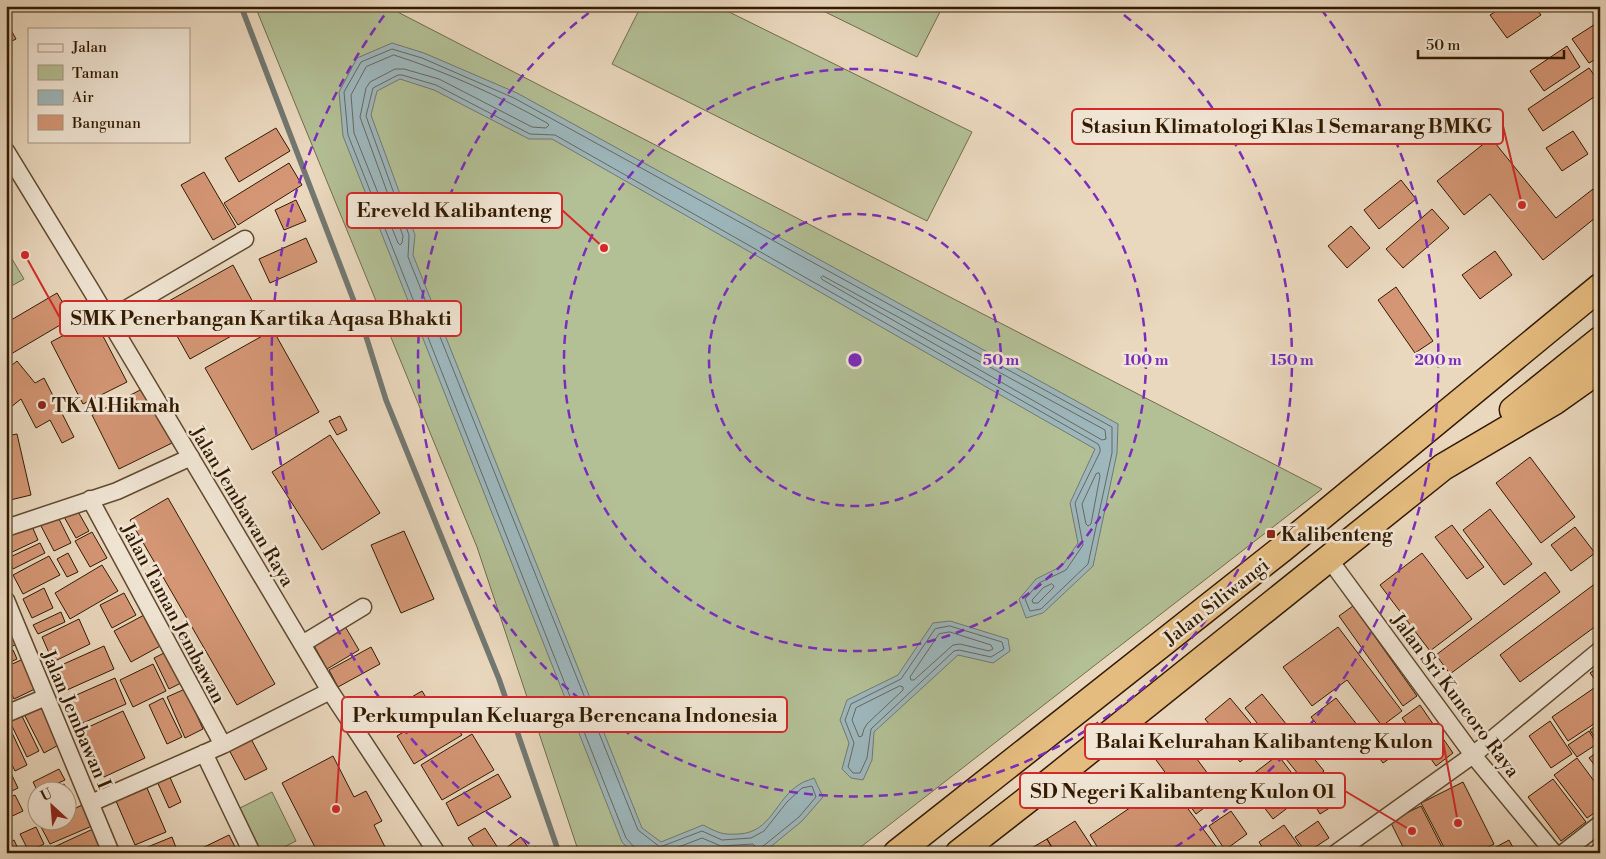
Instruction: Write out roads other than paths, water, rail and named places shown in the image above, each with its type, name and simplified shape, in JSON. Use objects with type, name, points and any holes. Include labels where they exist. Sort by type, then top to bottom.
[{"type":"highway","name":"Jalan Siliwangi","points":[[897,853],[1283,548],[1600,287]]},
{"type":"highway","points":[[1443,467],[1600,340]]},
{"type":"highway","name":"Jalan Siliwangi","points":[[959,853],[1443,467],[1555,401],[1600,369]]},
{"type":"street","name":"Jalan Jembawan Raya","points":[[6,151],[109,319],[330,691],[436,853]]},
{"type":"street","points":[[109,319],[245,239]]},
{"type":"street","points":[[6,528],[90,499],[117,492],[191,457]]},
{"type":"street","name":"Jalan Taman Jembawan","points":[[90,499],[223,745]]},
{"type":"street","name":"Jalan Sri Kuncoro Raya","points":[[1329,559],[1473,755],[1554,853]]},
{"type":"street","name":"Jalan Jembawan I","points":[[8,606],[111,853]]},
{"type":"street","points":[[302,644],[363,607]]},
{"type":"street","points":[[1336,853],[1473,755],[1600,650]]},
{"type":"street","points":[[91,803],[223,745],[330,691]]},
{"type":"street","points":[[6,714],[46,697]]},
{"type":"street","points":[[204,753],[252,853]]},
{"type":"street","points":[[1563,853],[1600,824]]},
{"type":"water","points":[[392,43],[424,53],[517,93],[1118,424],[1117,453],[1093,566],[1043,613],[1026,618],[1019,599],[1036,579],[1062,566],[1078,543],[1070,503],[1095,449],[552,139],[529,139],[434,90],[400,79],[377,91],[371,115],[415,235],[413,255],[642,828],[661,842],[703,825],[724,834],[750,832],[766,821],[792,790],[814,778],[823,797],[802,821],[763,853],[633,853],[622,842],[343,136],[339,92],[357,58]]},
{"type":"water","points":[[950,621],[1008,639],[1010,651],[993,663],[958,655],[874,732],[872,760],[863,780],[851,778],[842,769],[849,743],[840,720],[847,700],[898,675],[933,623]]},
{"type":"waterway","points":[[241,6],[360,317],[386,400],[499,679],[559,853]]},
{"type":"place","name":"Stasiun Klimatologi Klas 1 Semarang BMKG","points":[[1522,205]]},
{"type":"place","name":"Ereveld Kalibanteng","points":[[604,248]]},
{"type":"place","name":"SMK Penerbangan Kartika Aqasa Bhakti","points":[[25,255]]},
{"type":"place","name":"TK Al Hikmah","points":[[42,405]]},
{"type":"place","name":"Kalibenteng","points":[[1271,534]]},
{"type":"place","name":"Perkumpulan Keluarga Berencana Indonesia","points":[[336,809]]},
{"type":"place","name":"Balai Kelurahan Kalibanteng Kulon","points":[[1458,823]]},
{"type":"place","name":"SD Negeri Kalibanteng Kulon 01","points":[[1412,831]]}]
